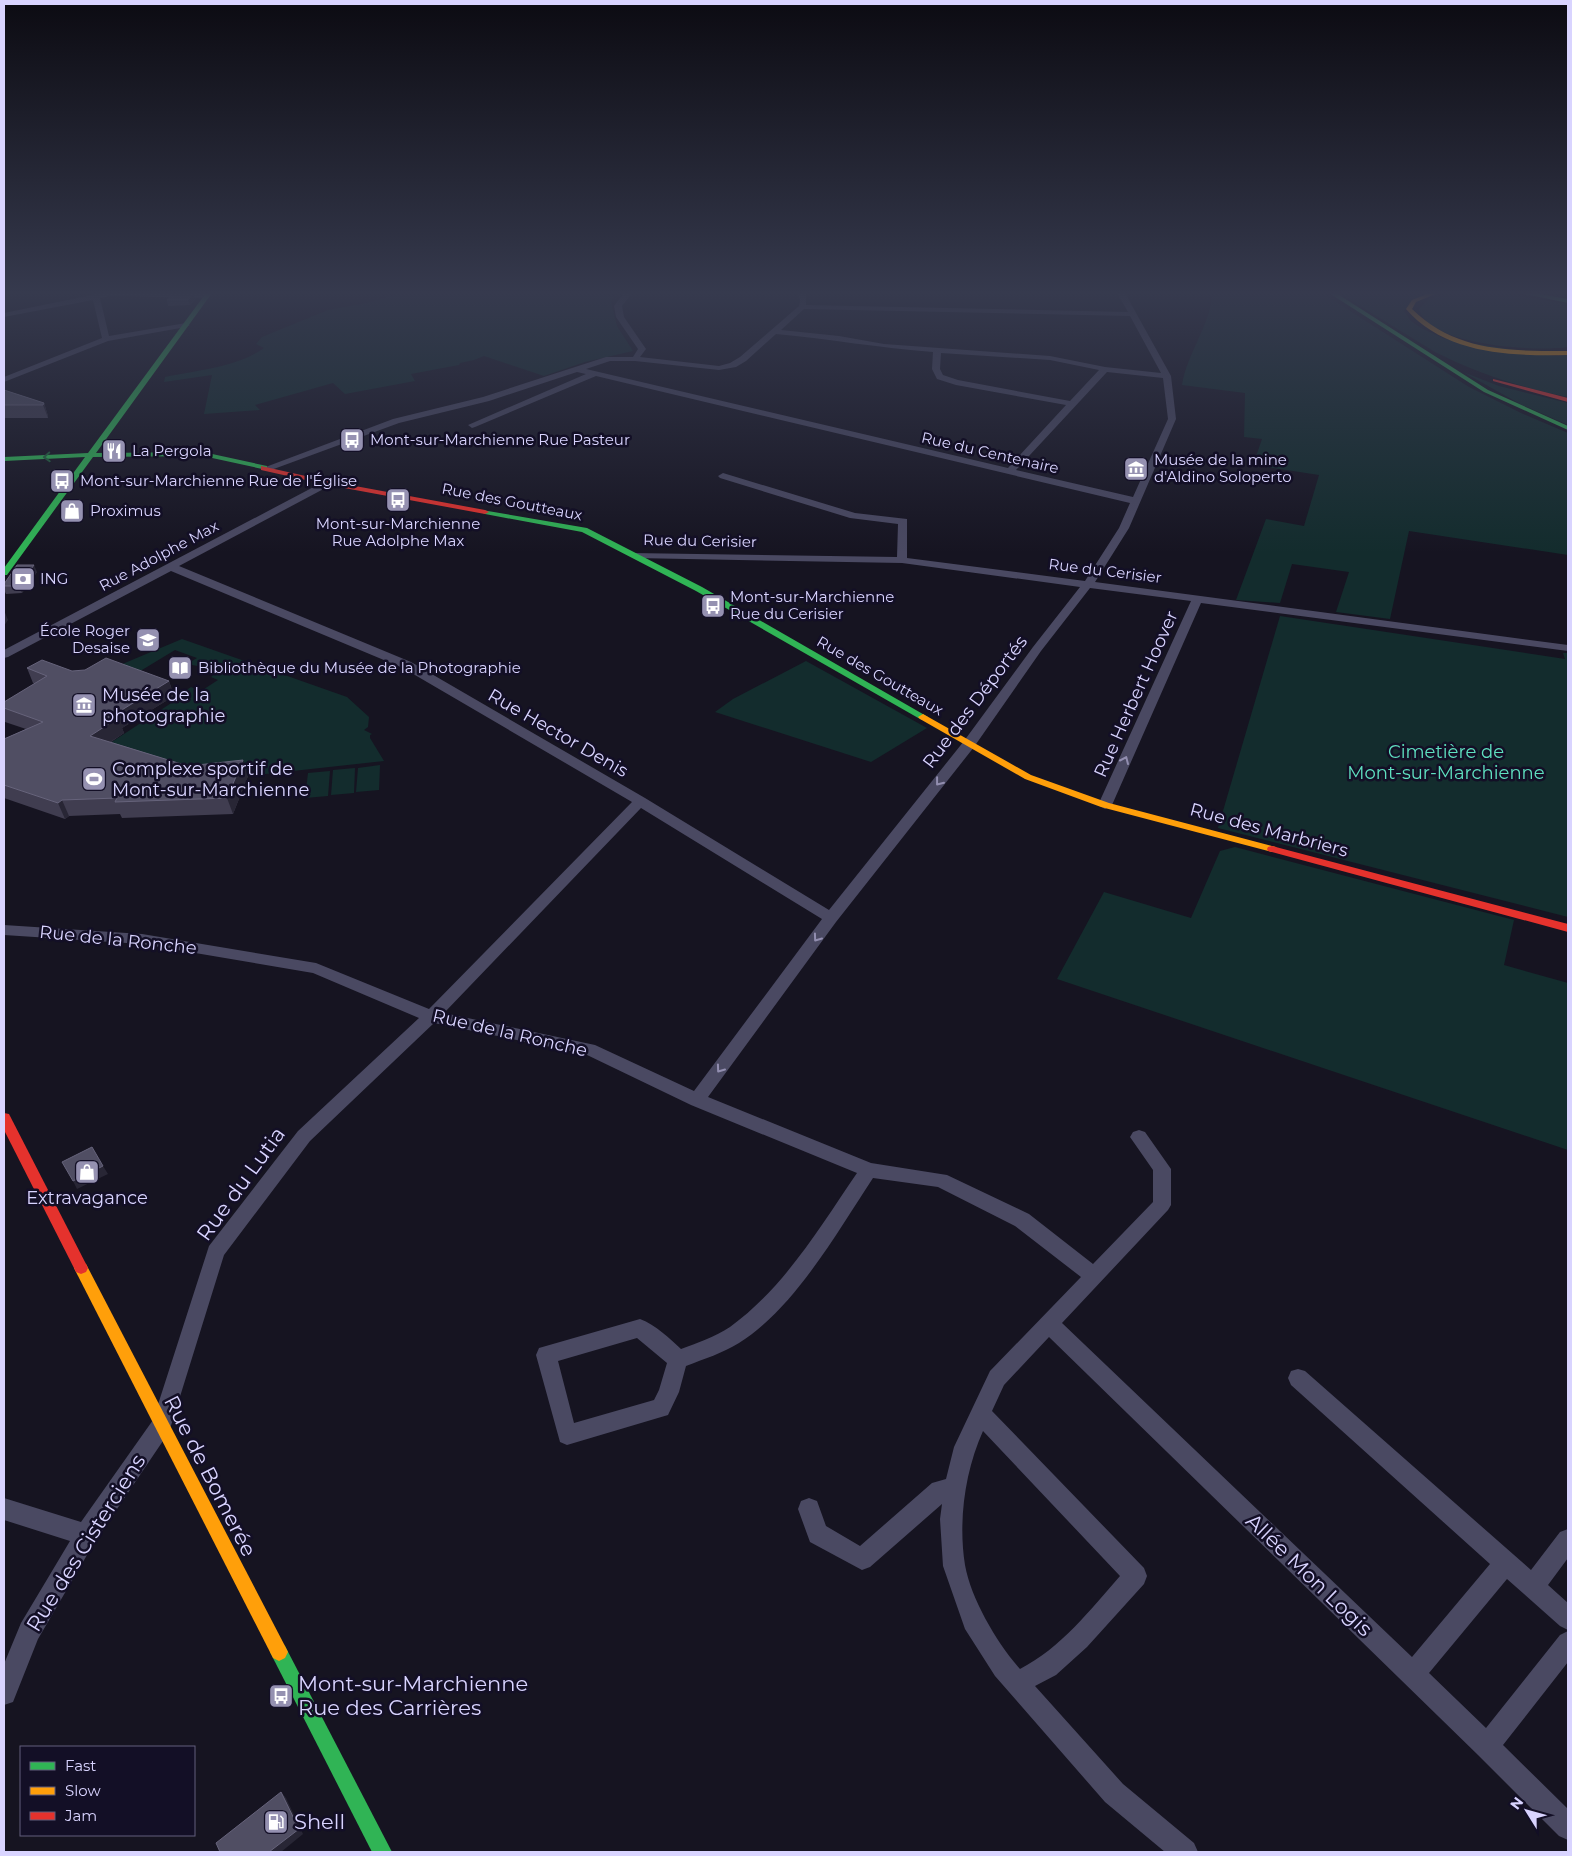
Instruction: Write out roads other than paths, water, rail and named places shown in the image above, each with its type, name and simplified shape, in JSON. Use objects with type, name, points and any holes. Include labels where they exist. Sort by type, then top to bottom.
[{"type":"main road","points":[[4,573],[146,380]]},
{"type":"main road","points":[[1468,380],[1486,391],[1568,428]]},
{"type":"main road","points":[[1494,380],[1536,393],[1568,400]]},
{"type":"main road","name":"Rue des Goutteaux","points":[[4,459],[202,454],[328,483],[584,530],[635,554],[969,744]]},
{"type":"main road","name":"Rue des Marbriers","points":[[969,744],[1028,777],[1105,805],[1568,928]]},
{"type":"main road","name":"Rue de Bomerée","points":[[4,1118],[382,1852]]},
{"type":"street","points":[[268,468],[396,421],[486,399],[543,380]]},
{"type":"street","points":[[472,425],[580,380]]},
{"type":"street","name":"Rue du Centenaire","points":[[618,380],[1136,501]]},
{"type":"street","points":[[948,380],[1073,404]]},
{"type":"street","points":[[1009,472],[1095,380]]},
{"type":"street","name":"Rue des Déportés","points":[[697,1100],[832,918],[969,744],[1037,649],[1088,584],[1124,528],[1172,419],[1167,380]]},
{"type":"street","points":[[486,399],[508,409]]},
{"type":"street","points":[[723,476],[854,516],[903,521],[902,560]]},
{"type":"street","name":"Rue Adolphe Max","points":[[4,655],[328,483]]},
{"type":"street","name":"Rue du Cerisier","points":[[635,554],[902,560],[1568,648]]},
{"type":"street","name":"Rue Hector Denis","points":[[172,567],[407,664],[640,801],[832,918]]},
{"type":"street","name":"Rue Herbert Hoover","points":[[1105,805],[1198,598]]},
{"type":"street","name":"Rue du Lutia","points":[[162,1424],[216,1252],[304,1136],[431,1016],[640,801]]},
{"type":"street","name":"Rue de la Ronche","points":[[4,930],[142,939],[316,968],[431,1016],[589,1049],[697,1100],[870,1170],[941,1180],[1022,1220],[1094,1276]]},
{"type":"street","points":[[1139,1138],[1162,1169],[1162,1205],[997,1378],[965,1448],[955,1489],[951,1519],[954,1566],[973,1621],[1003,1668],[1114,1793],[1185,1852]]},
{"type":"street","points":[[678,1360],[736,1334],[760,1314],[794,1276],[870,1170]]},
{"type":"street","name":"Allée Mon Logis","points":[[1049,1324],[1413,1674],[1568,1827]]},
{"type":"street","points":[[640,1328],[663,1345],[678,1360],[669,1392],[661,1408],[567,1435],[546,1355],[640,1328]]},
{"type":"street","points":[[1298,1378],[1568,1618]]},
{"type":"street","points":[[980,1414],[1136,1576],[1078,1639],[1048,1667],[1017,1683]]},
{"type":"street","name":"Rue des Cisterciens","points":[[4,1693],[29,1631],[86,1535],[162,1424]]},
{"type":"street","points":[[808,1508],[818,1534],[862,1559],[940,1491],[955,1489]]},
{"type":"street","points":[[4,1509],[86,1535]]},
{"type":"street","points":[[1532,1586],[1568,1540]]},
{"type":"street","points":[[1413,1674],[1506,1563]]},
{"type":"street","points":[[1487,1746],[1568,1643]]},
{"type":"place","name":"Mont-sur-Marchienne Rue Pasteur","points":[[352,440]]},
{"type":"place","name":"La Pergola","points":[[114,451]]},
{"type":"place","name":"Musée de la mine d'Aldino Soloperto","points":[[1136,469]]},
{"type":"place","name":"Mont-sur-Marchienne Rue de l'Église","points":[[62,481]]},
{"type":"place","name":"Mont-sur-Marchienne Rue Adolphe Max","points":[[398,500]]},
{"type":"place","name":"Proximus","points":[[72,511]]},
{"type":"place","name":"ING","points":[[23,579]]},
{"type":"place","name":"Mont-sur-Marchienne Rue du Cerisier","points":[[713,606]]},
{"type":"place","name":"École Roger Desaise","points":[[148,640]]},
{"type":"place","name":"Bibliothèque du Musée de la Photographie","points":[[180,668]]},
{"type":"place","name":"Musée de la photographie","points":[[84,705]]},
{"type":"place","name":"Complexe sportif de Mont-sur-Marchienne","points":[[94,779]]},
{"type":"place","name":"Extravagance","points":[[87,1172]]},
{"type":"place","name":"Mont-sur-Marchienne Rue des Carrières","points":[[281,1696]]},
{"type":"place","name":"Shell","points":[[276,1822]]},
{"type":"park label","name":"Cimetière de Mont-sur-Marchienne","points":[[1446,762]]}]
